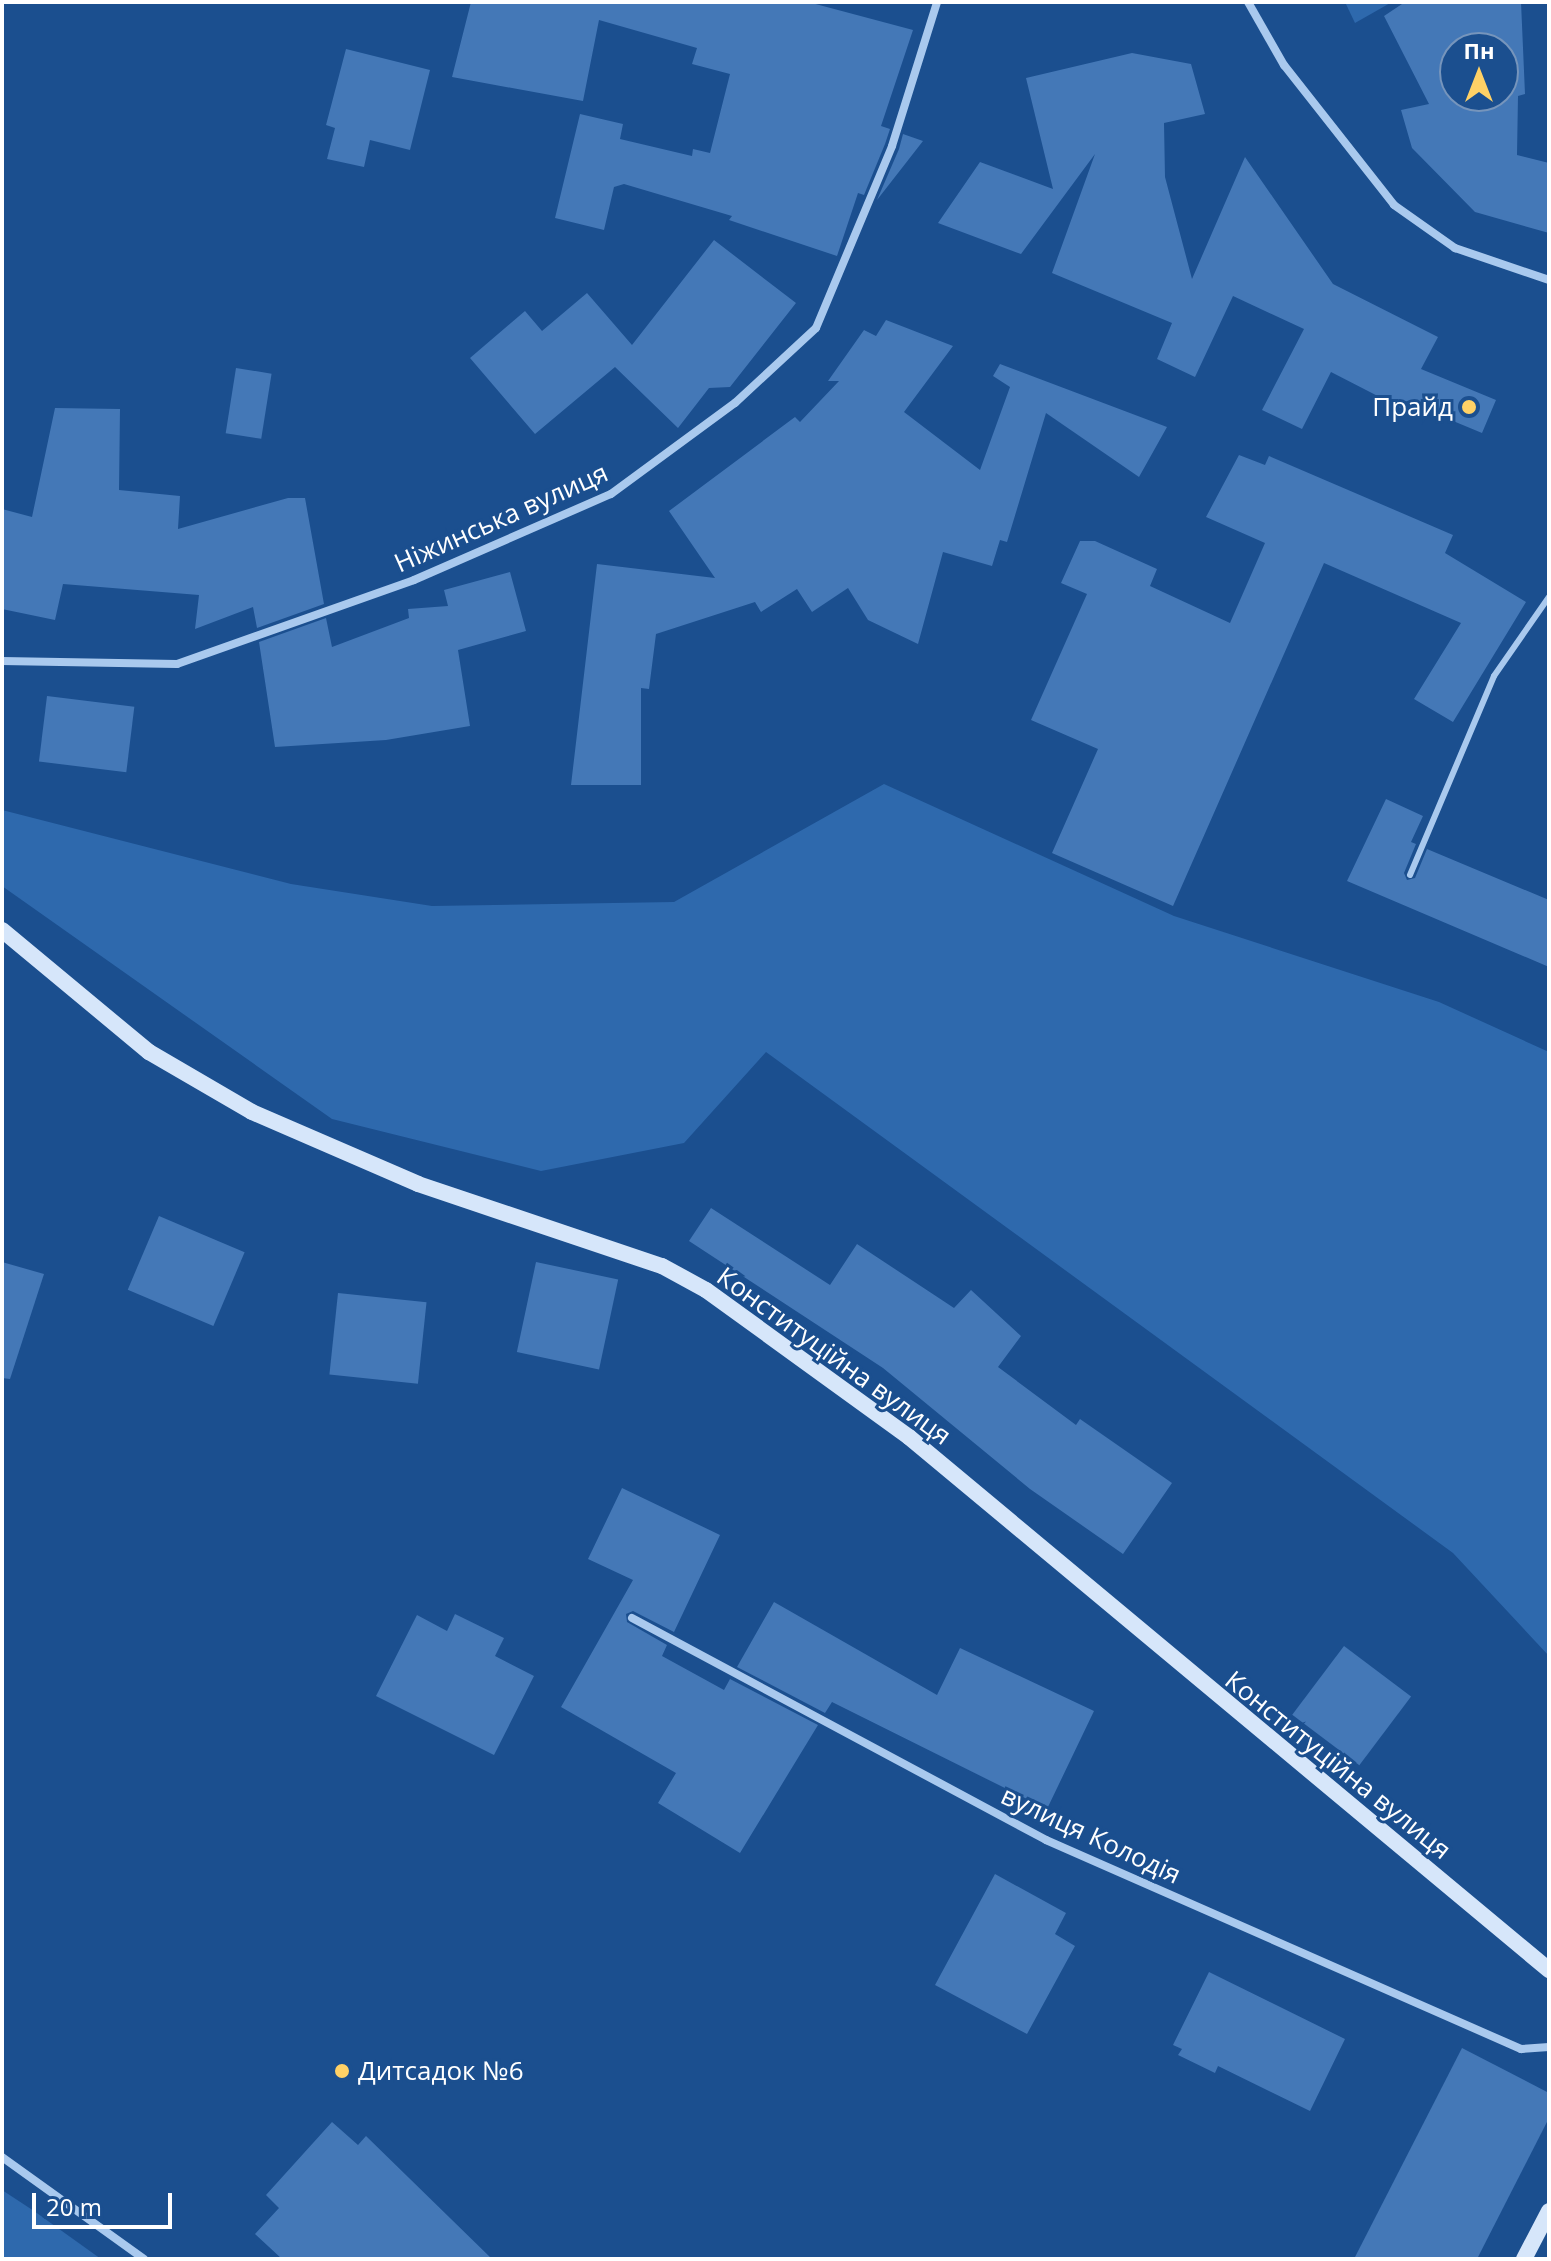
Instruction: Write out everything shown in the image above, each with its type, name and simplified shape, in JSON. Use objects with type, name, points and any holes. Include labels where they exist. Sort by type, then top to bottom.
[{"type":"street","name":"Ніжинська вулиця","points":[[2,661],[177,664],[414,580],[611,494],[735,403],[816,328],[892,146],[937,2]]},
{"type":"street","points":[[1248,2],[1284,65],[1394,205],[1455,248],[1549,280]]},
{"type":"street","name":"Конституційна вулиця","points":[[2,930],[149,1052],[252,1112],[418,1184],[662,1266],[706,1290],[909,1437],[1549,1970]]},
{"type":"street","name":"вулиця Колодія","points":[[632,1618],[1046,1840],[1521,2049],[1549,2047]]},
{"type":"street","points":[[2,2157],[144,2259]]},
{"type":"street","points":[[1524,2259],[1549,2211]]},
{"type":"lane","points":[[1410,875],[1494,676],[1549,597]]},
{"type":"shaded area","points":[[1345,2],[1392,2],[1355,23]]},
{"type":"shaded area","points":[[884,784],[1174,916],[1439,1002],[1549,1052],[1549,1656],[1453,1553],[766,1052],[684,1143],[541,1171],[332,1119],[2,886],[2,810],[291,884],[432,906],[674,902]]},
{"type":"shaded area","points":[[2,2190],[34,2211],[101,2259],[2,2259]]},
{"type":"building","points":[[471,2],[808,2],[913,30],[881,126],[890,129],[885,144],[864,195],[858,193],[837,256],[729,220],[732,216],[624,184],[614,187],[604,230],[555,218],[580,114],[623,124],[620,139],[692,156],[693,149],[710,153],[730,74],[692,64],[697,48],[599,20],[583,101],[452,77]]},
{"type":"building","points":[[1405,2],[1521,2],[1525,94],[1519,96],[1519,32],[1439,32],[1439,112],[1518,112],[1517,155],[1549,163],[1549,233],[1475,212],[1412,148],[1401,110],[1429,104],[1384,16]]},
{"type":"building","points":[[346,49],[430,70],[410,150],[370,140],[364,167],[327,159],[335,128],[326,125]]},
{"type":"building","points":[[1132,53],[1191,64],[1205,114],[1164,123],[1165,177],[1192,279],[1245,157],[1333,284],[1438,337],[1421,369],[1496,400],[1482,433],[1405,401],[1401,408],[1331,372],[1302,429],[1262,410],[1304,329],[1233,296],[1195,377],[1157,359],[1172,323],[1052,273],[1095,154],[1021,254],[938,223],[980,162],[1053,189],[1026,78]]},
{"type":"building","points":[[903,134],[923,141],[877,200],[899,149]]},
{"type":"building","points":[[714,240],[796,303],[730,387],[709,388],[678,428],[615,367],[535,434],[470,358],[525,311],[542,331],[587,293],[632,345]]},
{"type":"building","points":[[886,320],[953,346],[904,412],[980,470],[1010,387],[993,376],[1000,364],[1167,427],[1139,477],[1046,413],[1007,542],[1000,540],[992,566],[943,552],[918,644],[868,620],[848,588],[812,612],[797,589],[761,612],[755,602],[656,634],[649,689],[641,688],[641,785],[571,785],[597,564],[715,578],[669,511],[795,417],[800,422],[839,381],[828,381],[864,330],[876,336]]},
{"type":"building","points":[[236,368],[272,374],[261,439],[226,433]]},
{"type":"building","points":[[55,408],[120,409],[119,490],[180,496],[178,529],[288,498],[305,498],[324,604],[257,628],[253,607],[195,629],[199,595],[63,584],[55,620],[2,609],[2,509],[32,517]]},
{"type":"building","points":[[1239,455],[1265,465],[1269,456],[1453,535],[1445,553],[1526,602],[1453,722],[1414,699],[1461,623],[1324,563],[1173,906],[1052,853],[1098,749],[1031,720],[1087,594],[1061,583],[1080,541],[1095,541],[1157,569],[1150,586],[1230,623],[1265,543],[1206,517]]},
{"type":"building","points":[[510,572],[526,631],[458,650],[470,726],[386,740],[275,747],[259,642],[326,618],[332,647],[409,618],[408,609],[448,606],[444,590]]},
{"type":"building","points":[[47,696],[134,707],[126,772],[39,762]]},
{"type":"building","points":[[1386,799],[1423,816],[1411,842],[1416,844],[1404,873],[1407,880],[1415,878],[1427,849],[1549,900],[1549,967],[1347,881]]},
{"type":"building","points":[[711,1208],[830,1285],[857,1244],[954,1308],[971,1290],[1021,1336],[998,1367],[1076,1425],[1080,1419],[1172,1483],[1123,1554],[1030,1489],[883,1368],[689,1241]]},
{"type":"building","points":[[159,1216],[245,1252],[213,1326],[128,1290]]},
{"type":"building","points":[[2,1262],[44,1274],[10,1379],[2,1378]]},
{"type":"building","points":[[536,1262],[618,1279],[599,1369],[517,1352]]},
{"type":"building","points":[[338,1293],[427,1302],[418,1384],[329,1375]]},
{"type":"building","points":[[622,1488],[720,1535],[674,1632],[633,1611],[626,1614],[627,1622],[667,1645],[662,1656],[724,1690],[730,1679],[818,1725],[740,1853],[658,1803],[676,1773],[561,1707],[633,1580],[588,1559]]},
{"type":"building","points":[[774,1602],[937,1695],[960,1648],[1094,1711],[1047,1809],[832,1702],[825,1713],[737,1667]]},
{"type":"building","points":[[455,1614],[504,1638],[495,1656],[534,1676],[494,1755],[376,1696],[417,1615],[447,1631]]},
{"type":"building","points":[[1344,1646],[1411,1697],[1359,1765],[1292,1715]]},
{"type":"building","points":[[995,1874],[1066,1913],[1055,1934],[1075,1946],[1027,2034],[935,1985]]},
{"type":"building","points":[[1209,1972],[1345,2039],[1310,2111],[1218,2066],[1215,2073],[1178,2055],[1182,2049],[1173,2045]]},
{"type":"building","points":[[1462,2048],[1549,2093],[1549,2118],[1477,2259],[1354,2259]]},
{"type":"building","points":[[332,2122],[358,2145],[366,2136],[492,2259],[282,2259],[255,2234],[279,2208],[266,2195]]},
{"type":"place","name":"Прайд","points":[[1469,407]]},
{"type":"place","name":"Дитсадок №6","points":[[342,2071]]}]
